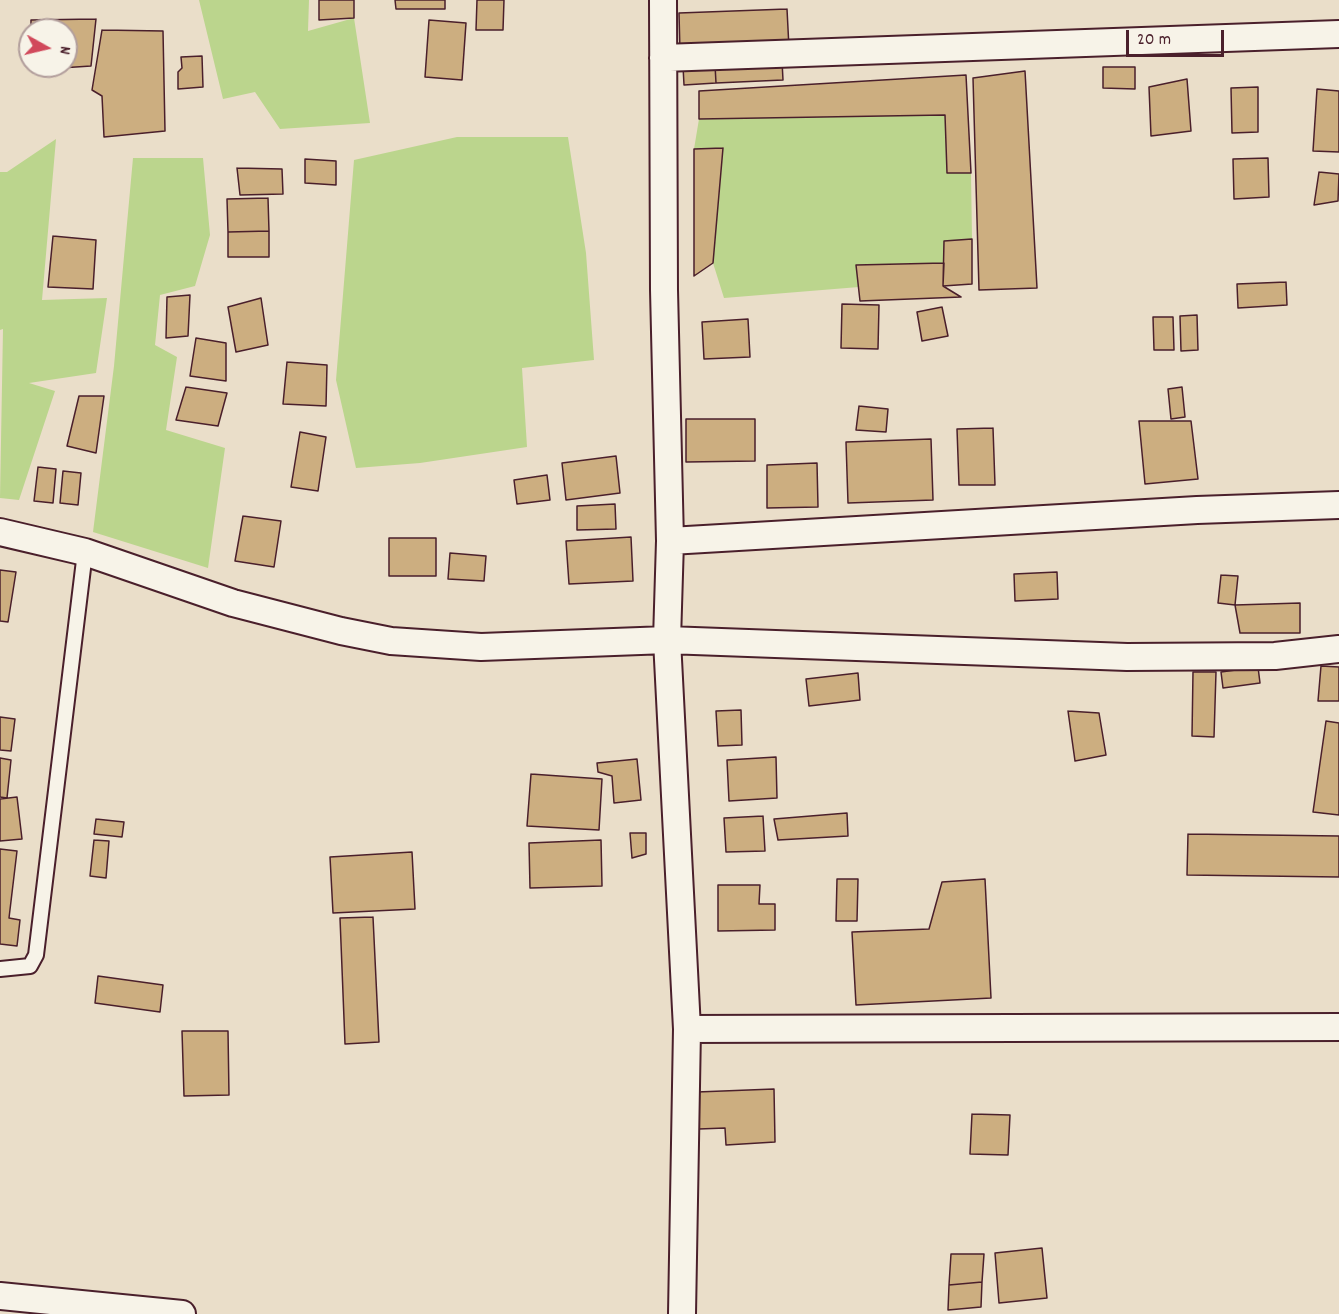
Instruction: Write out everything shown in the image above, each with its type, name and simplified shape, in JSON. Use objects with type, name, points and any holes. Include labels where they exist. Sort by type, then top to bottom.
[{"type":"street","points":[[663,0],[664,290],[670,541],[667,640],[687,1029],[682,1314]]},
{"type":"street","points":[[663,58],[1339,34]]},
{"type":"street","points":[[670,541],[1197,510],[1339,505]]},
{"type":"street","points":[[0,532],[85,552],[233,603],[341,631],[391,641],[481,647],[667,640],[1127,657],[1275,656],[1339,649]]},
{"type":"street","points":[[687,1029],[1339,1027]]},
{"type":"street","points":[[0,1296],[182,1314]]},
{"type":"lane","points":[[0,969],[30,966],[36,955],[85,552]]},
{"type":"green space","points":[[199,0],[309,0],[308,31],[354,18],[370,123],[280,129],[255,92],[223,99]]},
{"type":"green space","points":[[945,115],[947,172],[971,173],[972,239],[944,241],[944,263],[856,265],[859,287],[724,298],[713,263],[723,148],[694,149],[699,119]]},
{"type":"green space","points":[[457,137],[568,137],[586,253],[594,360],[522,368],[527,447],[420,463],[356,468],[336,380],[354,160]]},
{"type":"green space","points":[[56,139],[42,300],[107,298],[96,373],[29,383],[55,391],[19,500],[0,498],[3,329],[0,330],[0,172],[7,172]]},
{"type":"green space","points":[[133,158],[203,158],[210,235],[195,286],[160,295],[155,345],[177,357],[166,430],[225,448],[208,568],[93,532],[114,366]]},
{"type":"building","points":[[319,0],[354,0],[354,18],[319,20]]},
{"type":"building","points":[[395,0],[445,0],[445,9],[396,9]]},
{"type":"building","points":[[477,0],[504,0],[503,30],[476,30]]},
{"type":"building","points":[[787,9],[789,48],[680,52],[679,13]]},
{"type":"building","points":[[78,19],[96,19],[91,66],[78,67]]},
{"type":"building","points":[[429,20],[466,23],[462,80],[425,77]]},
{"type":"building","points":[[102,30],[163,31],[165,131],[104,137],[102,96],[92,90]]},
{"type":"building","points":[[202,56],[203,87],[178,89],[178,72],[182,68],[181,57]]},
{"type":"building","points":[[782,61],[783,80],[716,83],[715,65]]},
{"type":"building","points":[[715,65],[716,83],[684,85],[683,66]]},
{"type":"building","points":[[1103,67],[1135,67],[1135,89],[1103,88]]},
{"type":"building","points":[[1025,71],[1037,288],[979,290],[973,78]]},
{"type":"building","points":[[966,75],[971,173],[947,173],[945,115],[699,119],[699,91]]},
{"type":"building","points":[[1187,79],[1191,131],[1151,136],[1149,87]]},
{"type":"building","points":[[1258,87],[1258,132],[1232,133],[1231,88]]},
{"type":"building","points":[[1317,89],[1339,91],[1339,152],[1313,151]]},
{"type":"building","points":[[723,148],[713,263],[694,276],[694,149]]},
{"type":"building","points":[[1268,158],[1269,197],[1234,199],[1233,159]]},
{"type":"building","points":[[305,159],[336,161],[336,185],[305,183]]},
{"type":"building","points":[[237,168],[282,169],[283,194],[240,195]]},
{"type":"building","points":[[1319,172],[1339,174],[1338,201],[1314,205]]},
{"type":"building","points":[[268,198],[269,231],[228,232],[227,199]]},
{"type":"building","points":[[269,231],[269,257],[228,257],[228,232]]},
{"type":"building","points":[[53,236],[96,240],[93,289],[48,287]]},
{"type":"building","points":[[972,239],[972,284],[943,286],[944,241]]},
{"type":"building","points":[[944,263],[943,286],[961,297],[860,301],[856,265]]},
{"type":"building","points":[[1286,282],[1287,305],[1238,308],[1237,284]]},
{"type":"building","points":[[190,295],[188,336],[166,338],[167,297]]},
{"type":"building","points":[[261,298],[268,345],[236,352],[228,307]]},
{"type":"building","points":[[842,304],[879,305],[878,349],[841,348]]},
{"type":"building","points":[[942,307],[948,336],[922,341],[917,312]]},
{"type":"building","points":[[1197,315],[1198,350],[1181,351],[1180,316]]},
{"type":"building","points":[[1153,317],[1173,317],[1174,350],[1154,350]]},
{"type":"building","points":[[748,319],[750,357],[704,359],[702,322]]},
{"type":"building","points":[[196,338],[226,343],[226,381],[190,376]]},
{"type":"building","points":[[287,362],[327,365],[326,406],[283,404]]},
{"type":"building","points":[[186,387],[227,393],[218,426],[176,420]]},
{"type":"building","points":[[1182,387],[1185,417],[1171,419],[1168,389]]},
{"type":"building","points":[[79,396],[104,396],[96,453],[67,446]]},
{"type":"building","points":[[859,406],[888,409],[886,432],[856,430]]},
{"type":"building","points":[[686,419],[755,419],[755,461],[686,462]]},
{"type":"building","points":[[1139,421],[1191,421],[1198,479],[1145,484]]},
{"type":"building","points":[[993,428],[995,485],[959,485],[957,429]]},
{"type":"building","points":[[300,432],[326,437],[318,491],[291,487]]},
{"type":"building","points":[[931,439],[933,500],[848,503],[846,442]]},
{"type":"building","points":[[616,456],[620,493],[566,500],[562,463]]},
{"type":"building","points":[[817,463],[818,507],[767,508],[767,465]]},
{"type":"building","points":[[38,467],[56,469],[53,503],[34,501]]},
{"type":"building","points":[[63,471],[81,473],[78,505],[60,503]]},
{"type":"building","points":[[547,475],[550,500],[517,504],[514,480]]},
{"type":"building","points":[[615,504],[616,529],[577,530],[577,506]]},
{"type":"building","points":[[243,516],[281,521],[274,567],[235,561]]},
{"type":"building","points":[[631,537],[633,581],[569,584],[566,541]]},
{"type":"building","points":[[389,538],[436,538],[436,576],[389,576]]},
{"type":"building","points":[[450,553],[486,556],[484,581],[448,579]]},
{"type":"building","points":[[0,570],[16,572],[8,622],[0,621]]},
{"type":"building","points":[[1057,572],[1058,599],[1015,601],[1014,574]]},
{"type":"building","points":[[1221,575],[1238,576],[1235,605],[1218,603]]},
{"type":"building","points":[[1300,603],[1300,633],[1240,633],[1235,605]]},
{"type":"building","points":[[1321,666],[1339,667],[1339,701],[1318,701]]},
{"type":"building","points":[[1258,667],[1260,683],[1223,688],[1221,672]]},
{"type":"building","points":[[1193,672],[1216,672],[1214,737],[1192,736]]},
{"type":"building","points":[[858,673],[860,700],[809,706],[806,679]]},
{"type":"building","points":[[741,710],[742,745],[718,746],[716,711]]},
{"type":"building","points":[[1068,711],[1099,713],[1106,755],[1075,761]]},
{"type":"building","points":[[0,717],[15,719],[11,751],[0,750]]},
{"type":"building","points":[[1326,721],[1339,723],[1339,815],[1313,812]]},
{"type":"building","points":[[776,757],[777,798],[729,801],[727,760]]},
{"type":"building","points":[[0,758],[11,760],[7,798],[0,797]]},
{"type":"building","points":[[637,759],[641,800],[614,803],[612,776],[598,772],[597,763]]},
{"type":"building","points":[[531,774],[602,779],[599,830],[527,826]]},
{"type":"building","points":[[17,797],[22,839],[0,841],[0,799]]},
{"type":"building","points":[[847,813],[848,836],[778,840],[774,819]]},
{"type":"building","points":[[763,816],[765,851],[726,852],[724,818]]},
{"type":"building","points":[[96,819],[124,822],[122,837],[94,834]]},
{"type":"building","points":[[630,833],[646,833],[646,854],[632,858]]},
{"type":"building","points":[[1188,834],[1339,836],[1339,877],[1187,875]]},
{"type":"building","points":[[94,840],[109,841],[106,878],[90,876]]},
{"type":"building","points":[[601,840],[602,886],[530,888],[529,843]]},
{"type":"building","points":[[0,849],[17,851],[9,918],[20,920],[17,946],[0,944]]},
{"type":"building","points":[[412,852],[415,909],[333,913],[330,857]]},
{"type":"building","points":[[837,879],[858,879],[857,921],[836,921]]},
{"type":"building","points":[[985,879],[991,998],[856,1005],[852,932],[929,929],[942,882]]},
{"type":"building","points":[[718,885],[760,885],[759,904],[775,904],[775,930],[718,931]]},
{"type":"building","points":[[373,917],[379,1042],[345,1044],[340,918]]},
{"type":"building","points":[[98,976],[163,985],[160,1012],[95,1003]]},
{"type":"building","points":[[182,1031],[228,1031],[229,1095],[184,1096]]},
{"type":"building","points":[[774,1089],[775,1142],[726,1145],[725,1128],[699,1129],[697,1092]]},
{"type":"building","points":[[972,1114],[1010,1115],[1008,1155],[970,1154]]},
{"type":"building","points":[[1042,1248],[1047,1298],[999,1303],[995,1253]]},
{"type":"building","points":[[951,1254],[984,1254],[982,1282],[949,1285]]},
{"type":"building","points":[[982,1282],[981,1307],[948,1310],[949,1285]]}]
